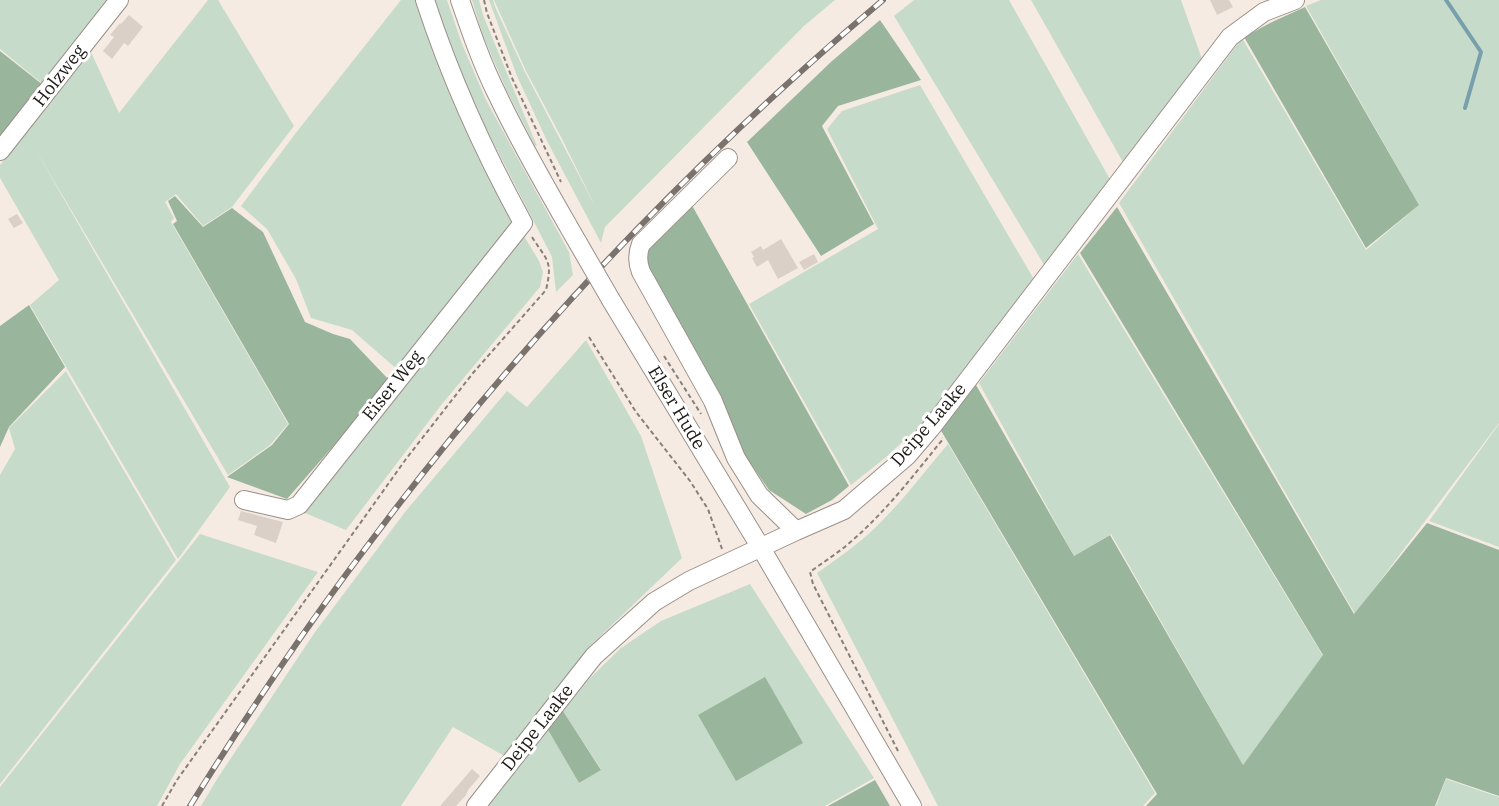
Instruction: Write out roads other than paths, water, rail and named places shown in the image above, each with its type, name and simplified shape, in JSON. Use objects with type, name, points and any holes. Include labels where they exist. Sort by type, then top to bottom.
[{"type":"street","name":"Holzweg","points":[[0,151],[119,0]]},
{"type":"street","name":"Eiser Weg","points":[[244,500],[288,510],[299,505],[523,223],[494,171],[464,106],[425,0]]},
{"type":"street","name":"Elser Hude","points":[[460,0],[496,93],[534,166],[912,806]]},
{"type":"street","name":"Deipe Laake","points":[[476,806],[594,656],[654,602],[689,581],[844,510],[907,456],[931,428],[1230,37],[1264,12],[1295,0]]},
{"type":"street","name":"Elser Hude","points":[[728,158],[641,244],[637,258],[638,265],[713,401],[736,458],[759,495],[796,531]]},
{"type":"waterway","points":[[1446,0],[1481,52],[1465,108]]},
{"type":"railway","points":[[190,806],[253,708],[319,612],[422,474],[482,401],[544,329],[674,192],[742,126],[883,0]]}]
